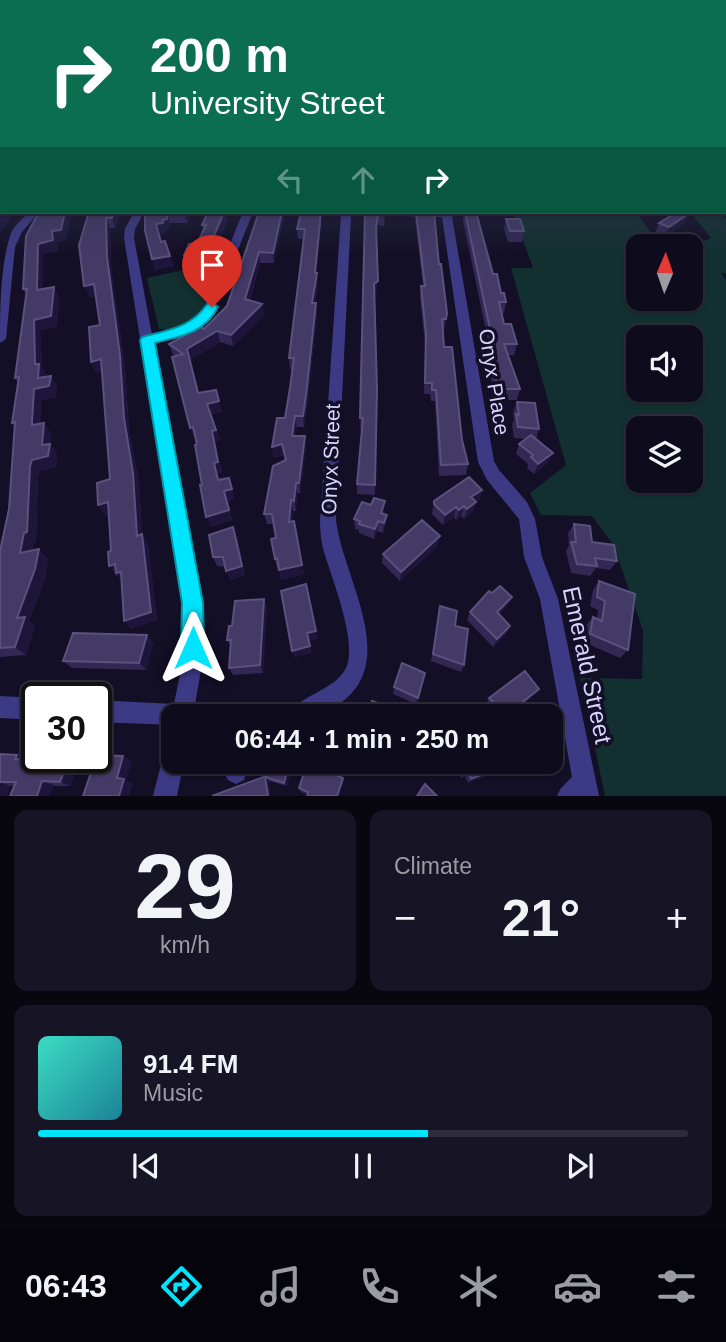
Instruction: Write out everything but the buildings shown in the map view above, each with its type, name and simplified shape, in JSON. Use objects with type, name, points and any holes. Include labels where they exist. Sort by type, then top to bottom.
[{"type":"street","points":[[0,339],[10,247],[17,231],[32,214]]},
{"type":"street","points":[[138,214],[130,229],[129,238],[192,603],[192,664],[184,704]]},
{"type":"street","points":[[147,340],[190,328],[206,317],[247,214]]},
{"type":"street","name":"Onyx Street","points":[[317,704],[353,677],[358,662],[354,621],[332,549],[328,520],[345,214]]},
{"type":"street","name":"Onyx Place","points":[[449,214],[486,462],[527,519],[531,546]]},
{"type":"street","name":"Emerald Street","points":[[531,546],[549,599],[580,792]]},
{"type":"street","points":[[0,708],[21,709]]},
{"type":"street","points":[[112,712],[161,714]]},
{"type":"street","points":[[165,796],[170,774]]},
{"type":"green space","points":[[514,214],[637,214],[652,234],[626,234],[626,312],[704,312],[704,241],[711,238],[692,214],[723,215],[726,219],[726,273],[721,273],[726,280],[726,796],[605,796],[580,678],[642,679],[643,631],[614,546],[592,516],[541,515],[530,493],[566,465],[511,268],[533,268]]},
{"type":"green space","points":[[183,270],[219,271],[205,304],[192,321],[173,329],[159,329],[147,278]]},
{"type":"route","points":[[193,648],[192,603],[147,340],[190,328],[206,317],[212,307]]}]
